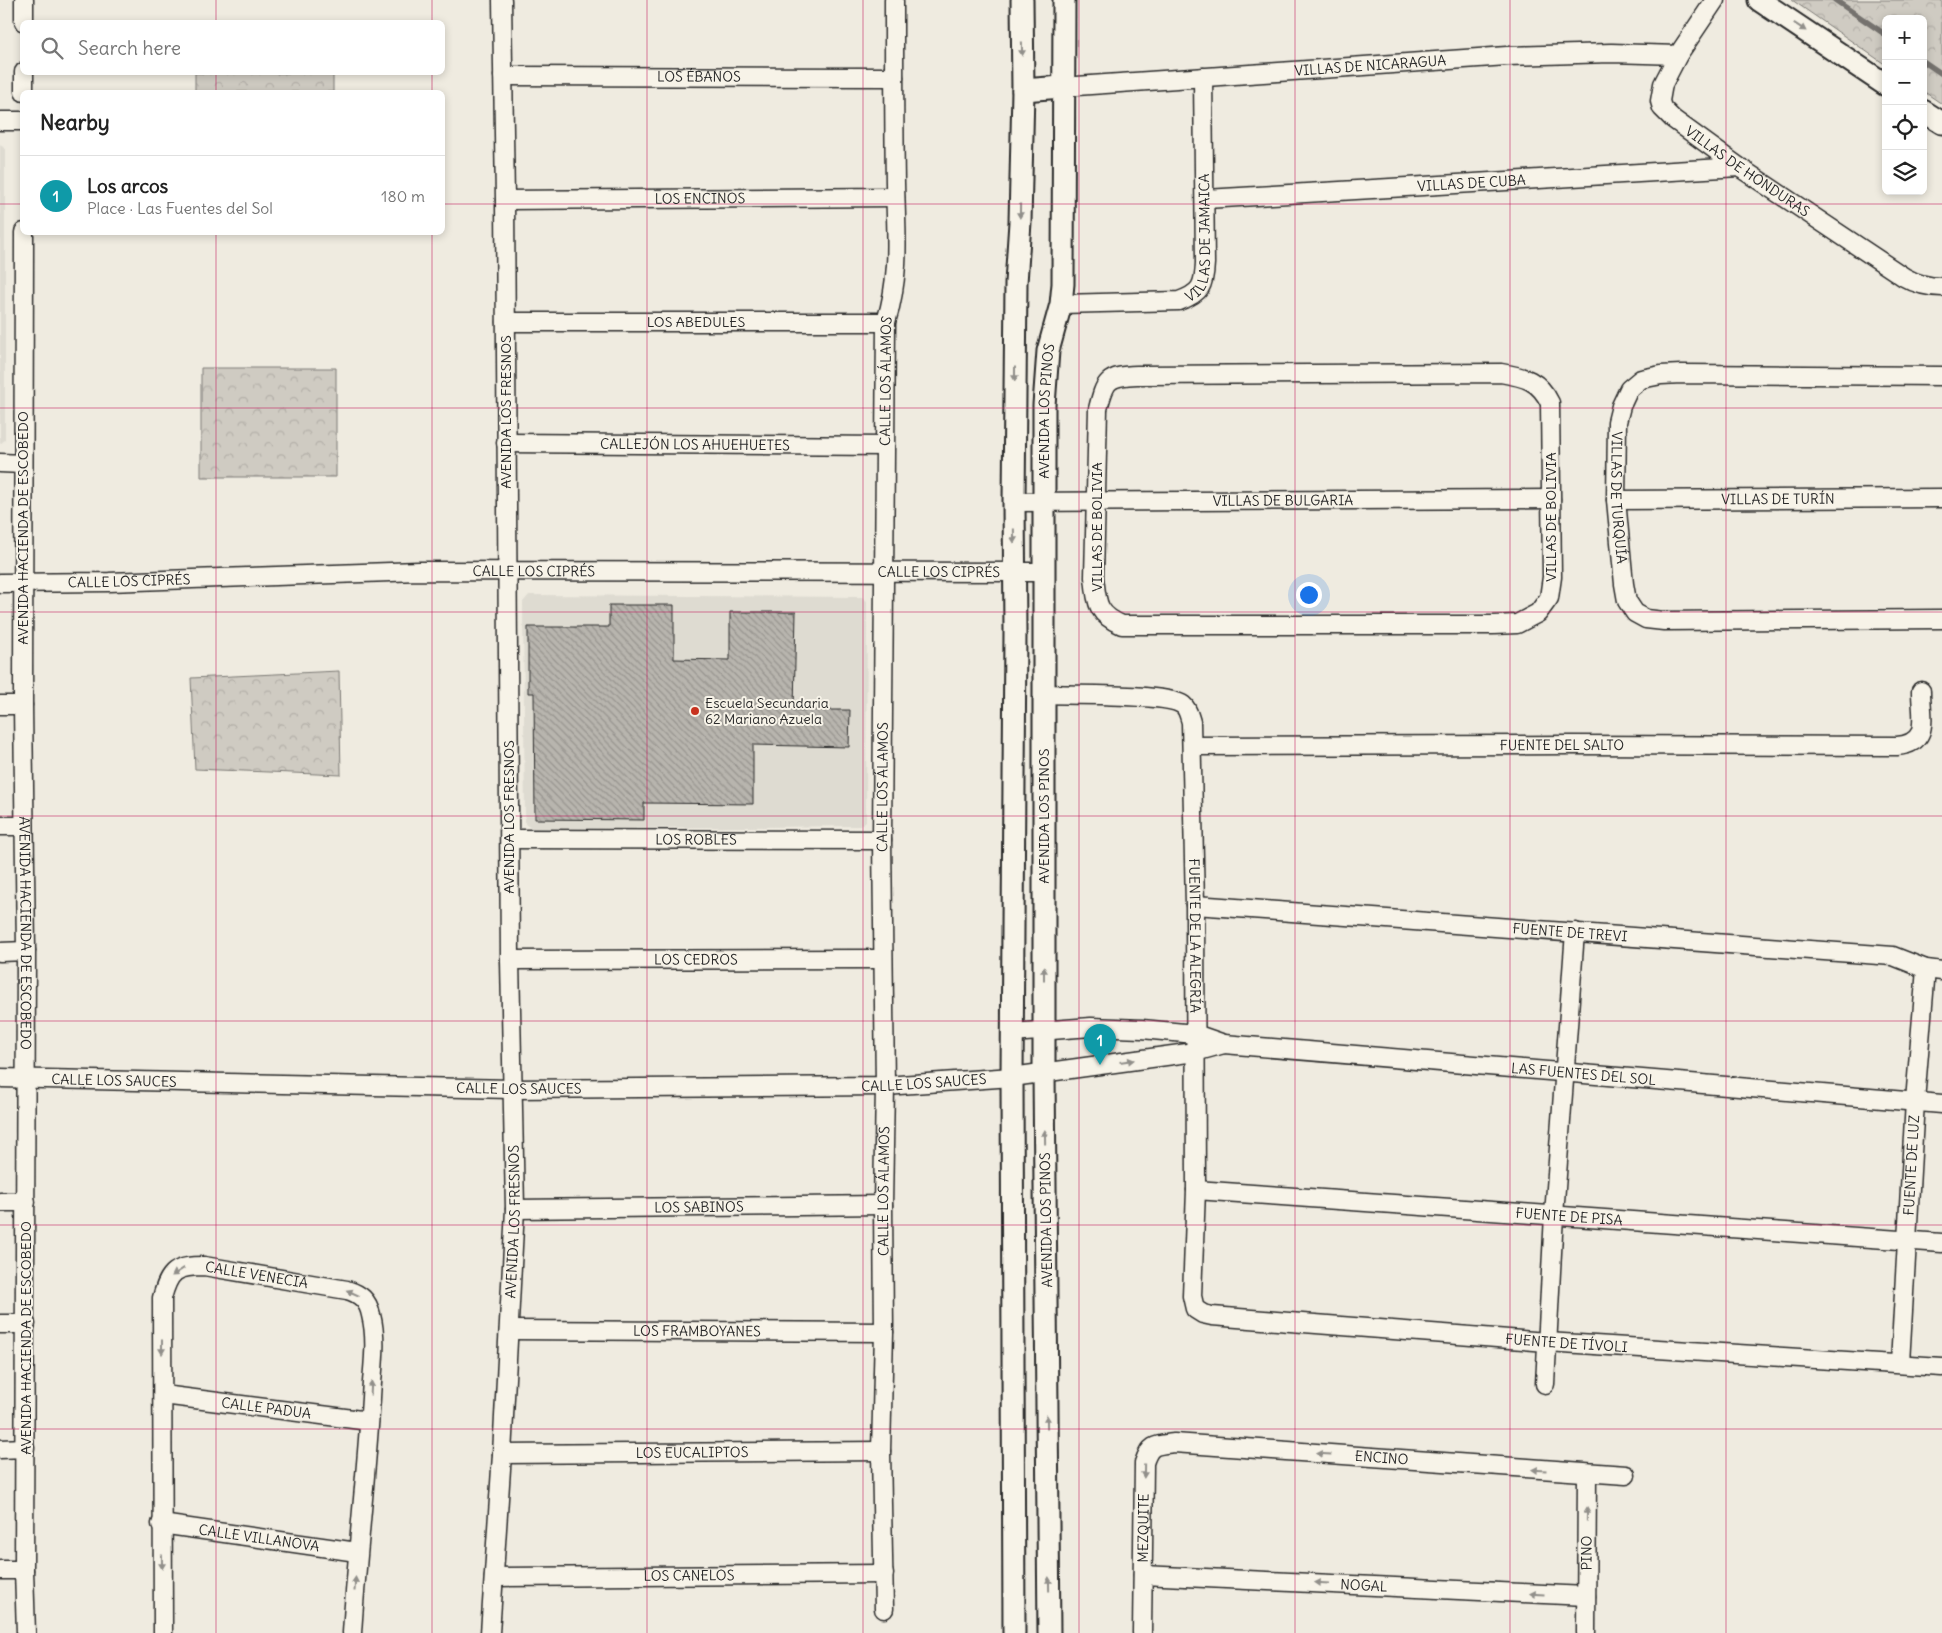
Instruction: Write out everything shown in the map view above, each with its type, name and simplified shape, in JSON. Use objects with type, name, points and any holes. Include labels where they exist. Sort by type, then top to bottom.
[{"type":"street","points":[[24,0],[24,20]]},
{"type":"street","name":"AVENIDA LOS FRESNOS","points":[[490,1633],[515,1209],[511,1089],[502,0]]},
{"type":"street","name":"CALLE LOS ÁLAMOS","points":[[884,1609],[881,1451],[884,1332],[883,1205],[885,1086],[882,840],[884,446],[886,322],[893,295],[898,246],[895,196],[894,0]]},
{"type":"street","points":[[1014,1633],[1012,1033],[1014,502],[1016,283],[1020,222],[1023,90],[1022,0]]},
{"type":"street","name":"AVENIDA LOS PINOS","points":[[1050,1633],[1044,1072],[1044,405],[1048,351],[1061,304],[1063,284],[1062,87],[1064,0]]},
{"type":"street","name":"VILLAS DE HONDURAS","points":[[1714,0],[1678,55],[1663,84],[1660,94],[1662,108],[1673,119],[1739,167],[1904,277],[1916,284],[1942,287]]},
{"type":"street","points":[[1759,0],[1882,83]]},
{"type":"street","name":"VILLAS DE NICARAGUA","points":[[1062,87],[1507,56],[1611,53],[1678,55]]},
{"type":"street","points":[[24,75],[24,90]]},
{"type":"street","name":"LOS ÉBANOS","points":[[503,76],[894,77]]},
{"type":"street","name":"VILLAS DE JAMAICA","points":[[1061,304],[1179,301],[1194,296],[1200,288],[1204,276],[1206,199],[1203,76]]},
{"type":"street","points":[[1023,90],[1062,87]]},
{"type":"street","points":[[1927,114],[1942,124]]},
{"type":"street","points":[[0,121],[20,121]]},
{"type":"street","name":"VILLAS DE CUBA","points":[[1206,199],[1739,167]]},
{"type":"street","name":"LOS ENCINOS","points":[[505,200],[895,196]]},
{"type":"street","name":"AVENIDA HACIENDA DE ESCOBEDO","points":[[24,235],[23,705],[26,952],[24,1570],[26,1633]]},
{"type":"street","name":"LOS ABEDULES","points":[[506,322],[886,322]]},
{"type":"street","name":"VILLAS DE BOLIVIA","points":[[1501,373],[1520,376],[1535,382],[1545,392],[1550,404],[1552,577],[1550,598],[1538,613],[1518,624],[1122,625],[1110,620],[1101,612],[1097,602],[1094,576],[1096,500],[1098,409],[1104,388],[1110,380],[1120,376],[1501,373]]},
{"type":"street","name":"VILLAS DE TURQUÍA","points":[[1942,376],[1680,374],[1641,379],[1629,389],[1621,406],[1617,422],[1616,500],[1627,601],[1635,613],[1646,619],[1664,621],[1942,619]]},
{"type":"street","name":"CALLEJÓN LOS AHUEHUETES","points":[[506,443],[884,446]]},
{"type":"street","points":[[0,463],[23,464]]},
{"type":"street","name":"VILLAS DE TURÍN","points":[[1616,500],[1942,498]]},
{"type":"street","name":"VILLAS DE BULGARIA","points":[[1014,502],[1044,500],[1551,499]]},
{"type":"street","name":"CALLE LOS CIPRÉS","points":[[0,583],[419,571],[1043,572]]},
{"type":"street","name":"FUENTE DEL SALTO","points":[[1192,746],[1571,744],[1897,746],[1913,743],[1919,738],[1922,729],[1921,691]]},
{"type":"street","name":"FUENTE DE LA ALEGRÍA","points":[[1043,694],[1152,697],[1175,701],[1184,705],[1191,722],[1195,905],[1196,1190],[1192,1296],[1195,1309]]},
{"type":"street","points":[[0,705],[23,705]]},
{"type":"street","points":[[0,826],[24,826]]},
{"type":"street","name":"LOS ROBLES","points":[[510,840],[882,840]]},
{"type":"street","name":"FUENTE DE TREVI","points":[[1195,905],[1893,956],[1934,970]]},
{"type":"street","points":[[1545,1384],[1554,1215],[1575,932]]},
{"type":"street","points":[[0,952],[26,952]]},
{"type":"street","name":"LOS CEDROS","points":[[510,960],[883,959]]},
{"type":"street","name":"FUENTE DE LUZ","points":[[1900,1363],[1915,1101],[1934,970]]},
{"type":"street","name":"LAS FUENTES DEL SOL","points":[[1012,1033],[1091,1027],[1195,1034],[1224,1044],[1942,1104]]},
{"type":"street","name":"LAS FUENTES DEL SOL","points":[[1044,1072],[1195,1052],[1224,1044]]},
{"type":"street","name":"CALLE LOS SAUCES","points":[[0,1078],[511,1089],[885,1086],[1012,1077],[1044,1072]]},
{"type":"street","name":"FUENTE DE PISA","points":[[1196,1190],[1942,1243]]},
{"type":"street","points":[[0,1202],[26,1202]]},
{"type":"street","name":"LOS SABINOS","points":[[515,1209],[883,1205]]},
{"type":"street","name":"CALLE VENECIA","points":[[163,1633],[161,1524],[162,1298],[166,1281],[175,1271],[186,1266],[204,1266],[329,1287],[359,1294],[367,1303],[374,1333],[370,1421],[357,1552],[352,1633]]},
{"type":"street","name":"FUENTE DE TÍVOLI","points":[[1195,1309],[1203,1314],[1212,1316],[1547,1342],[1942,1367]]},
{"type":"street","points":[[0,1324],[26,1324]]},
{"type":"street","name":"LOS FRAMBOYANES","points":[[508,1330],[884,1332]]},
{"type":"street","points":[[1014,1393],[1047,1394]]},
{"type":"street","name":"CALLE PADUA","points":[[162,1395],[370,1421]]},
{"type":"street","name":"ENCINO","points":[[1174,1442],[1626,1475]]},
{"type":"street","name":"MEZQUITE","points":[[1142,1633],[1144,1463],[1150,1448],[1174,1442]]},
{"type":"street","points":[[0,1449],[25,1448]]},
{"type":"street","name":"LOS EUCALIPTOS","points":[[502,1454],[881,1451]]},
{"type":"street","name":"PINO","points":[[1586,1633],[1588,1473]]},
{"type":"street","name":"CALLE VILLANOVA","points":[[161,1524],[357,1552]]},
{"type":"street","points":[[0,1570],[24,1570]]},
{"type":"street","name":"LOS CANELOS","points":[[494,1578],[884,1574]]},
{"type":"street","name":"NOGAL","points":[[1143,1574],[1586,1596]]},
{"type":"shaded area","points":[[0,144],[5,149],[5,440],[0,444]]},
{"type":"shaded area","name":"Escuela Secundaria 62 Mariano Azuela","points":[[529,595],[862,597],[867,601],[866,821],[860,826],[532,829],[525,824],[523,602]]},
{"type":"green space","points":[[1792,0],[1942,0],[1942,104],[1927,94],[1927,15],[1882,15],[1882,62]]},
{"type":"green space","points":[[195,75],[333,75],[333,90],[195,90]]},
{"type":"green space","points":[[201,368],[336,368],[336,477],[201,477]]},
{"type":"green space","points":[[339,671],[341,775],[195,769],[191,678]]},
{"type":"building","name":"Escuela Secundaria 62 Mariano Azuela","points":[[609,605],[674,605],[674,659],[730,660],[730,612],[796,612],[794,710],[850,710],[849,747],[753,745],[753,804],[644,803],[644,820],[535,819],[534,693],[528,693],[528,627],[609,627]]},
{"type":"waterway","points":[[1835,0],[1882,32]]},
{"type":"waterway","points":[[1927,64],[1942,74]]},
{"type":"place","name":"Escuela Secundaria 62 Mariano Azuela","points":[[695,711]]},
{"type":"place","name":"Los arcos","points":[[1100,1065]]}]
